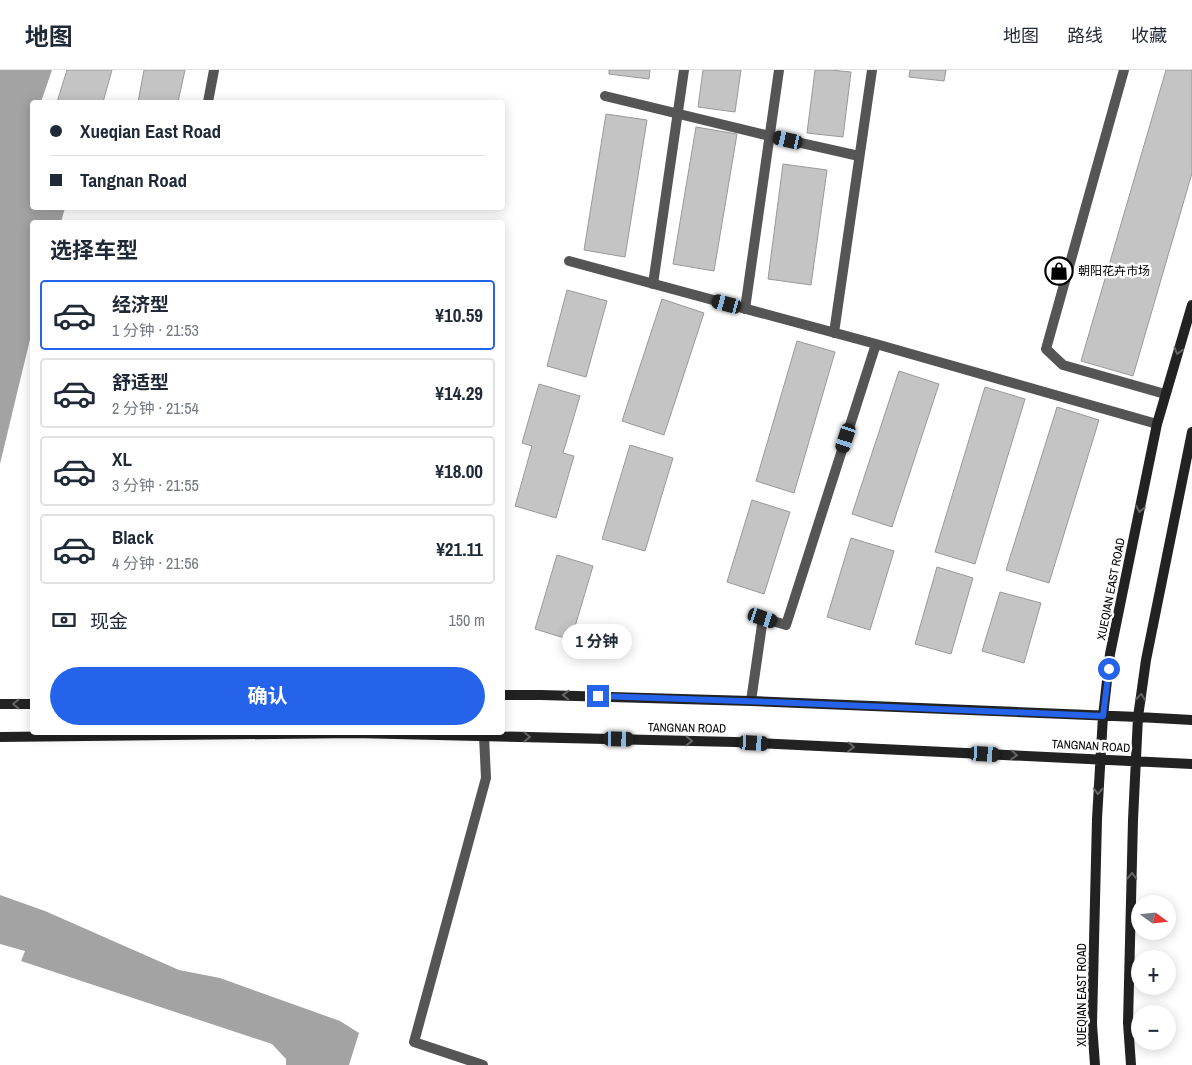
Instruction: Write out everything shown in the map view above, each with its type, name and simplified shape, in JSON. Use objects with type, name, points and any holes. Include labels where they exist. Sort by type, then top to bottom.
[{"type":"main road","name":"XUEQIAN EAST ROAD","points":[[1095,1065],[1092,1014],[1097,819],[1103,716],[1110,654],[1157,424],[1192,305]]},
{"type":"main road","points":[[1131,1065],[1128,1013],[1133,820],[1138,717],[1146,660],[1192,432]]},
{"type":"main road","points":[[505,695],[541,694],[751,701],[1192,720]]},
{"type":"main road","points":[[0,704],[30,704]]},
{"type":"main road","name":"TANGNAN ROAD","points":[[0,737],[178,735]]},
{"type":"main road","name":"TANGNAN ROAD","points":[[441,735],[735,742],[1192,764]]},
{"type":"street","points":[[208,100],[214,70]]},
{"type":"street","points":[[653,284],[684,70]]},
{"type":"street","points":[[745,309],[779,70]]},
{"type":"street","points":[[834,333],[872,70]]},
{"type":"street","points":[[1124,70],[1046,350],[1063,365],[1165,394]]},
{"type":"street","points":[[605,96],[859,156]]},
{"type":"street","points":[[569,261],[876,344],[1157,424]]},
{"type":"street","points":[[751,701],[763,618],[786,625],[876,344]]},
{"type":"street","points":[[483,1065],[414,1042],[486,778],[484,736]]},
{"type":"shaded area","points":[[0,70],[52,70],[42,100],[30,100],[30,210],[64,210],[62,220],[30,220],[30,339],[0,464]]},
{"type":"shaded area","points":[[0,895],[45,911],[179,970],[220,978],[340,1021],[359,1033],[349,1065],[286,1065],[286,1059],[272,1044],[21,961],[25,951],[0,944]]},
{"type":"building","points":[[67,70],[112,70],[104,100],[58,100]]},
{"type":"building","points":[[144,70],[185,70],[178,100],[138,100]]},
{"type":"building","points":[[609,70],[650,70],[649,79],[609,74]]},
{"type":"building","points":[[703,70],[741,70],[735,112],[698,107]]},
{"type":"building","points":[[815,70],[851,72],[843,137],[807,133]]},
{"type":"building","points":[[910,70],[946,70],[944,81],[909,77]]},
{"type":"building","points":[[1166,70],[1192,70],[1192,173],[1133,376],[1081,361]]},
{"type":"building","points":[[606,114],[647,120],[625,257],[584,250]]},
{"type":"building","points":[[696,127],[737,134],[714,271],[673,264]]},
{"type":"building","points":[[783,164],[827,170],[811,285],[768,279]]},
{"type":"building","points":[[567,290],[607,301],[586,377],[547,366]]},
{"type":"building","points":[[662,299],[704,313],[664,435],[622,421]]},
{"type":"building","points":[[797,341],[835,352],[794,493],[756,481]]},
{"type":"building","points":[[899,371],[939,384],[892,527],[852,514]]},
{"type":"building","points":[[539,384],[580,396],[563,453],[574,456],[556,518],[515,506],[532,446],[522,443]]},
{"type":"building","points":[[985,387],[1025,399],[975,564],[935,552]]},
{"type":"building","points":[[1057,407],[1099,420],[1049,583],[1006,570]]},
{"type":"building","points":[[630,445],[673,458],[645,551],[602,539]]},
{"type":"building","points":[[752,500],[790,512],[764,594],[727,582]]},
{"type":"building","points":[[851,538],[894,551],[870,630],[827,617]]},
{"type":"building","points":[[557,555],[593,566],[571,640],[535,629]]},
{"type":"building","points":[[937,567],[973,578],[951,654],[915,644]]},
{"type":"building","points":[[1000,592],[1041,603],[1024,663],[982,651]]},
{"type":"place","name":"朝阳花卉市场","points":[[1059,271]]},
{"type":"route","points":[[598,696],[1103,716],[1109,669]]}]
